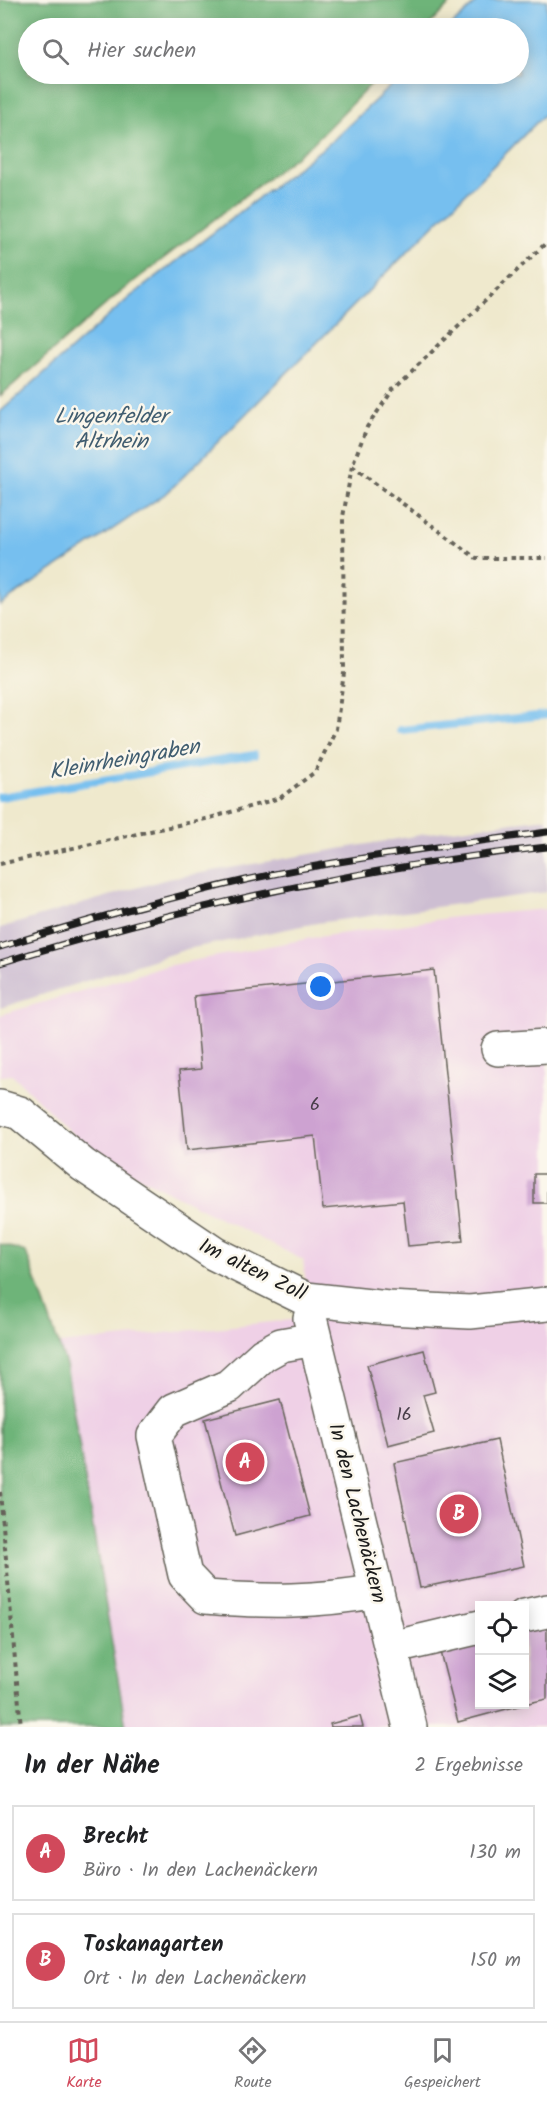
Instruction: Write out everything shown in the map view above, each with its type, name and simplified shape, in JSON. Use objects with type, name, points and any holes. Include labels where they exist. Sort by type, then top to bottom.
[{"type":"street","points":[[498,1049],[547,1046]]},
{"type":"street","name":"Im alten Zoll","points":[[0,1107],[20,1113],[83,1165],[215,1254],[306,1299],[388,1308],[470,1312],[547,1304]]},
{"type":"street","name":"In den Lachenäckern","points":[[306,1299],[410,1727]]},
{"type":"street","points":[[315,1339],[281,1345],[262,1355],[229,1386],[174,1410],[154,1436],[185,1575],[206,1597],[274,1603],[342,1597],[377,1591]]},
{"type":"street","points":[[529,1615],[547,1611]]},
{"type":"street","points":[[391,1648],[475,1628]]},
{"type":"path","points":[[0,864],[210,818],[280,798],[315,772],[336,729],[344,673],[343,517],[352,466],[367,427],[394,388],[547,242]]},
{"type":"path","points":[[352,466],[476,558],[547,558]]},
{"type":"path","points":[[0,1492],[21,1727]]},
{"type":"shaded area","points":[[547,818],[547,892],[317,923],[187,949],[0,1008],[0,928],[167,879],[437,832]]},
{"type":"shaded area","points":[[547,909],[547,1727],[126,1727],[66,1365],[59,1344],[310,1318],[303,1260],[90,1152],[13,1075],[0,1076],[0,1015],[166,966],[311,938],[455,917]]},
{"type":"green space","points":[[0,0],[454,0],[436,18],[18,18],[18,84],[371,84],[312,144],[124,289],[0,396]]},
{"type":"green space","points":[[0,1244],[26,1252],[66,1365],[126,1727],[0,1727]]},
{"type":"water","name":"Lingenfelder Altrhein","points":[[479,0],[547,0],[547,112],[168,492],[0,605],[0,412],[130,297],[332,141],[392,84],[529,84],[529,18],[460,18]]},
{"type":"building","points":[[434,970],[463,1241],[408,1246],[403,1201],[323,1209],[315,1136],[187,1150],[179,1071],[201,1069],[194,996]]},
{"type":"building","points":[[534,1174],[547,1174],[547,1203],[534,1203]]},
{"type":"building","points":[[424,1350],[435,1392],[423,1395],[434,1433],[388,1445],[367,1365]]},
{"type":"building","points":[[280,1400],[310,1516],[235,1536],[205,1419]]},
{"type":"building","points":[[497,1440],[524,1566],[420,1588],[394,1463]]},
{"type":"building","points":[[547,1619],[547,1699],[529,1703],[529,1655],[529,1624]]},
{"type":"building","points":[[475,1638],[475,1709],[507,1709],[458,1722],[439,1648]]},
{"type":"building","points":[[360,1716],[363,1727],[331,1727],[330,1724]]},
{"type":"waterway","name":"Kleinrheingraben","points":[[400,730],[547,715]]},
{"type":"waterway","name":"Kleinrheingraben","points":[[0,797],[254,755]]},
{"type":"railway","points":[[0,947],[122,911],[283,872],[547,832]]},
{"type":"railway","points":[[0,963],[135,924],[271,892],[408,866],[547,847]]},
{"type":"place","name":"Brecht","points":[[245,1462]]},
{"type":"place","name":"Toskanagarten","points":[[459,1514]]}]
